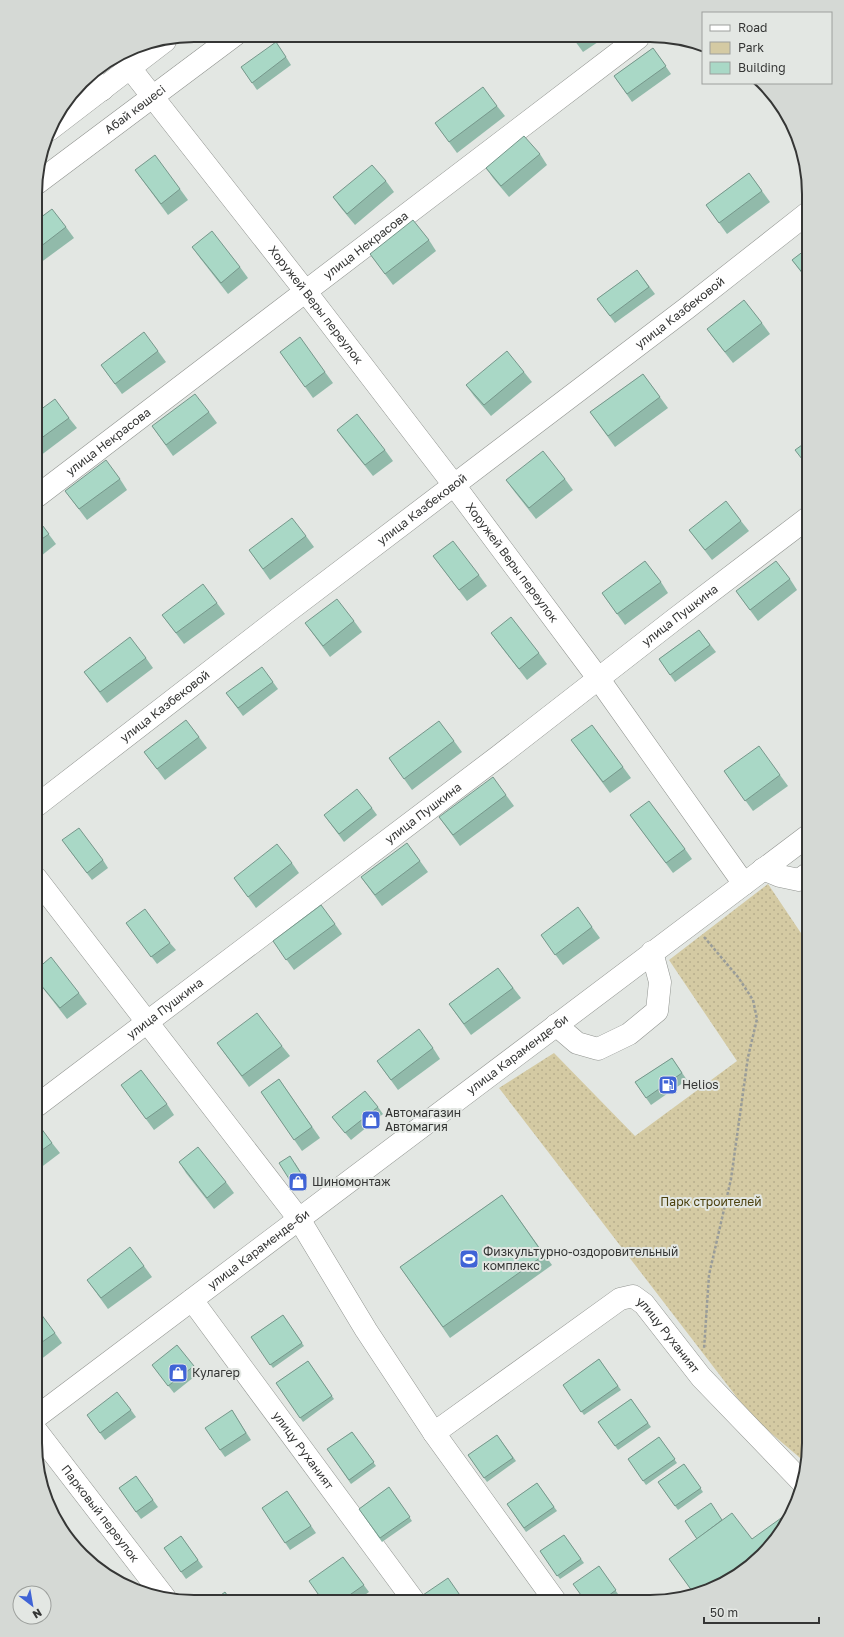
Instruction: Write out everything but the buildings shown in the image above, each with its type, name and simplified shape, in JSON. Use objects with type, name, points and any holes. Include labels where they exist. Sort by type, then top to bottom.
[{"type":"street","name":"Абай көшесі","points":[[42,179],[226,42]]},
{"type":"street","name":"улица Некрасова","points":[[42,492],[633,42]]},
{"type":"street","points":[[67,111],[95,82],[130,68],[158,46]]},
{"type":"street","name":"Хоружей Веры переулок","points":[[130,68],[306,292],[454,485],[598,678],[744,884]]},
{"type":"street","name":"улица Казбековой","points":[[42,801],[687,308],[802,218]]},
{"type":"street","name":"улица Пушкина","points":[[42,1102],[499,756],[598,678],[802,522]]},
{"type":"street","name":"улица Караменде-би","points":[[42,1413],[802,839]]},
{"type":"street","points":[[763,869],[780,876],[799,880],[802,878]]},
{"type":"street","points":[[42,886],[299,1219],[366,1330],[434,1433],[551,1595]]},
{"type":"street","points":[[556,1025],[577,1043],[598,1049],[629,1034],[657,1011],[660,982],[652,952]]},
{"type":"street","name":"улицу Руханият","points":[[434,1433],[620,1299],[633,1296],[644,1304],[701,1377],[798,1478]]},
{"type":"street","name":"улицу Руханият","points":[[192,1300],[410,1595]]},
{"type":"street","name":"Парковый переулок","points":[[42,1438],[160,1591]]},
{"type":"path","points":[[691,923],[738,977],[753,1000],[758,1019],[748,1057],[731,1179],[709,1275],[701,1377]]},
{"type":"green space","name":"Парк строителей","points":[[768,884],[802,935],[801,1459],[752,1417],[499,1088],[554,1053],[635,1136],[737,1061],[669,960]]},
{"type":"place","name":"Helios","points":[[668,1085]]},
{"type":"place","name":"Автомагазин Автомагия","points":[[371,1120]]},
{"type":"place","name":"Шиномонтаж","points":[[298,1182]]},
{"type":"place","name":"Физкультурно-оздоровительный комплекс","points":[[469,1259]]},
{"type":"place","name":"Кулагер","points":[[178,1373]]}]
